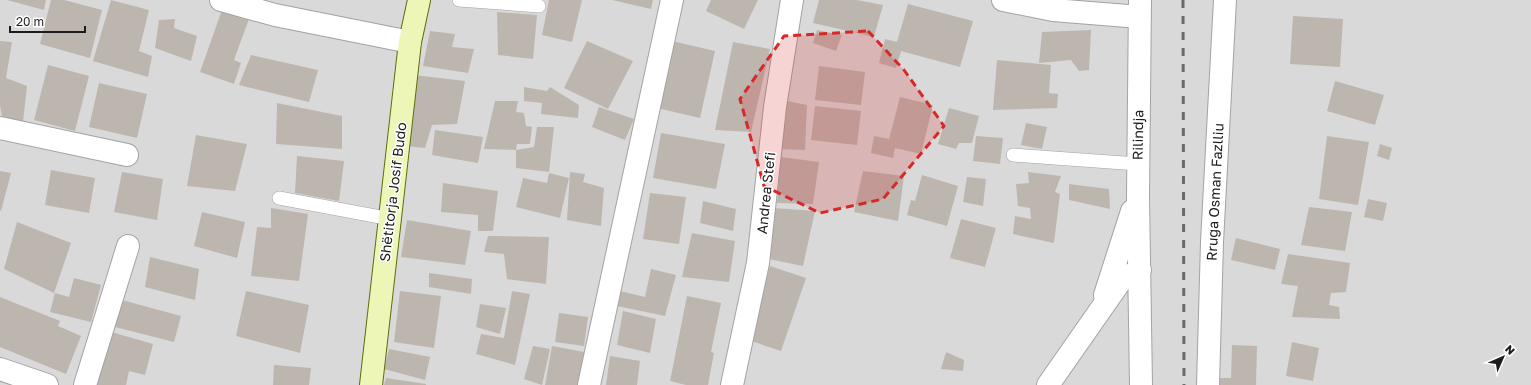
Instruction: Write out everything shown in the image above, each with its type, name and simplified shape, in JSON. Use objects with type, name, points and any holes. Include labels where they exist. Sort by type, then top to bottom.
[{"type":"main road","name":"Shëtitorja Josif Budo","points":[[371,385],[410,42],[419,0]]},
{"type":"street","points":[[221,0],[275,15],[410,42]]},
{"type":"street","points":[[589,385],[672,0]]},
{"type":"street","name":"Andrea Stefi","points":[[732,385],[758,263],[775,107],[792,0]]},
{"type":"street","points":[[1003,0],[1053,10],[1140,8]]},
{"type":"street","name":"Rruga Osman Fazlliu","points":[[1208,385],[1212,242],[1225,0]]},
{"type":"street","name":"Rilindja","points":[[1140,8],[1138,196],[1141,385]]},
{"type":"street","points":[[0,128],[127,155]]},
{"type":"street","points":[[1101,311],[1138,196]]},
{"type":"street","points":[[85,385],[128,246]]},
{"type":"street","points":[[1048,385],[1122,279],[1140,270]]},
{"type":"street","points":[[1101,311],[1112,306],[1125,305],[1140,309]]},
{"type":"street","points":[[0,369],[47,385]]},
{"type":"lane","points":[[459,0],[539,6]]},
{"type":"lane","points":[[1013,155],[1138,164]]},
{"type":"lane","points":[[278,198],[390,220]]},
{"type":"highlighted area","points":[[868,31],[904,70],[944,126],[883,199],[820,213],[764,186],[740,99],[784,36]]},
{"type":"shaded area","points":[[0,0],[1531,0],[1531,385],[0,385]]},
{"type":"building","points":[[7,0],[46,0],[44,10]]},
{"type":"building","points":[[51,0],[64,0],[102,10],[90,58],[40,44]]},
{"type":"building","points":[[111,0],[149,10],[139,51],[152,56],[148,77],[93,61]]},
{"type":"building","points":[[549,0],[582,0],[572,42],[542,35]]},
{"type":"building","points":[[612,0],[653,0],[651,9]]},
{"type":"building","points":[[711,0],[758,0],[744,29],[706,11]]},
{"type":"building","points":[[819,0],[857,0],[883,5],[874,37],[813,23]]},
{"type":"building","points":[[908,4],[973,21],[960,67],[901,51],[896,68],[879,63],[885,39],[897,42]]},
{"type":"building","points":[[223,7],[250,16],[234,60],[241,63],[234,84],[200,72]]},
{"type":"building","points":[[497,12],[537,15],[533,59],[498,55]]},
{"type":"building","points":[[1293,16],[1343,19],[1340,67],[1290,64]]},
{"type":"building","points":[[175,19],[174,28],[197,36],[191,61],[155,48],[159,20]]},
{"type":"building","points":[[817,30],[842,35],[836,51],[813,43]]},
{"type":"building","points":[[1091,30],[1089,70],[1079,71],[1071,60],[1039,63],[1042,32]]},
{"type":"building","points":[[430,31],[455,34],[452,47],[474,49],[468,73],[423,66]]},
{"type":"building","points":[[0,41],[12,42],[6,78],[27,86],[23,122],[3,121],[0,106]]},
{"type":"building","points":[[587,41],[633,61],[608,109],[564,88]]},
{"type":"building","points":[[672,41],[715,51],[700,118],[657,108]]},
{"type":"building","points":[[733,42],[770,49],[751,132],[715,130]]},
{"type":"building","points":[[251,55],[318,70],[309,102],[239,85]]},
{"type":"building","points":[[997,60],[1051,65],[1049,93],[1058,94],[1057,108],[993,110]]},
{"type":"building","points":[[48,65],[89,76],[75,131],[34,120]]},
{"type":"building","points":[[819,66],[865,72],[861,105],[815,100]]},
{"type":"building","points":[[414,75],[465,81],[457,124],[432,125],[425,148],[405,146]]},
{"type":"building","points":[[1335,81],[1384,95],[1375,125],[1327,111]]},
{"type":"building","points":[[99,83],[147,94],[137,138],[89,127]]},
{"type":"building","points":[[524,87],[547,91],[550,87],[579,105],[578,118],[541,114],[542,103],[524,101]]},
{"type":"building","points":[[900,97],[933,105],[921,154],[895,148],[893,158],[871,153],[874,136],[889,139]]},
{"type":"building","points":[[782,100],[807,105],[805,150],[776,149]]},
{"type":"building","points":[[495,101],[518,101],[516,112],[524,113],[526,126],[532,127],[530,144],[517,144],[516,150],[484,149]]},
{"type":"building","points":[[277,103],[342,116],[342,149],[276,144]]},
{"type":"building","points":[[815,106],[861,111],[857,145],[811,140]]},
{"type":"building","points":[[599,107],[634,119],[625,140],[592,127]]},
{"type":"building","points":[[949,108],[979,116],[972,143],[959,143],[956,149],[938,144]]},
{"type":"building","points":[[1026,123],[1047,127],[1042,149],[1021,145]]},
{"type":"building","points":[[537,127],[554,127],[549,172],[516,168],[516,150],[534,147]]},
{"type":"building","points":[[435,130],[483,137],[478,163],[432,155]]},
{"type":"building","points":[[661,133],[725,144],[716,189],[653,178]]},
{"type":"building","points":[[196,135],[247,144],[235,191],[187,186]]},
{"type":"building","points":[[976,136],[1003,138],[1000,164],[973,161]]},
{"type":"building","points":[[1327,136],[1369,142],[1358,205],[1319,199]]},
{"type":"building","points":[[1380,144],[1392,148],[1389,160],[1377,156]]},
{"type":"building","points":[[297,156],[344,161],[339,201],[295,193]]},
{"type":"building","points":[[781,157],[819,162],[813,204],[777,203]]},
{"type":"building","points":[[51,170],[95,178],[89,213],[45,205]]},
{"type":"building","points":[[0,171],[11,173],[1,211],[0,210]]},
{"type":"building","points":[[863,171],[904,176],[898,221],[854,212]]},
{"type":"building","points":[[122,172],[163,179],[157,220],[114,212]]},
{"type":"building","points":[[570,172],[585,174],[583,182],[604,188],[601,226],[567,220]]},
{"type":"building","points":[[1028,172],[1061,176],[1055,192],[1060,194],[1054,243],[1013,234],[1015,216],[1031,219],[1030,208],[1018,206],[1016,184],[1029,183]]},
{"type":"building","points":[[549,173],[569,178],[560,218],[516,207],[523,178],[547,183]]},
{"type":"building","points":[[922,175],[958,186],[947,226],[907,215],[911,200],[915,201]]},
{"type":"building","points":[[967,177],[986,179],[983,206],[963,202]]},
{"type":"building","points":[[443,183],[498,191],[493,231],[478,231],[478,215],[441,212]]},
{"type":"building","points":[[1069,184],[1109,189],[1110,209],[1069,200]]},
{"type":"building","points":[[650,193],[686,197],[679,244],[643,239]]},
{"type":"building","points":[[1368,199],[1387,203],[1383,221],[1364,217]]},
{"type":"building","points":[[703,201],[736,209],[733,231],[700,223]]},
{"type":"building","points":[[1309,207],[1352,212],[1345,251],[1301,245]]},
{"type":"building","points":[[271,208],[308,214],[299,281],[251,276],[257,227],[271,228]]},
{"type":"building","points":[[774,208],[815,211],[803,266],[764,258]]},
{"type":"building","points":[[202,212],[245,222],[237,258],[194,246]]},
{"type":"building","points":[[961,219],[996,228],[985,267],[950,258]]},
{"type":"building","points":[[407,220],[471,231],[465,265],[401,257]]},
{"type":"building","points":[[17,222],[71,243],[54,293],[4,269]]},
{"type":"building","points":[[692,233],[735,241],[729,282],[682,277]]},
{"type":"building","points":[[488,236],[549,237],[546,284],[507,279],[504,254],[484,252]]},
{"type":"building","points":[[1236,238],[1280,249],[1275,270],[1231,260]]},
{"type":"building","points":[[1288,254],[1350,263],[1346,292],[1331,293],[1329,305],[1339,307],[1340,319],[1292,317],[1298,286],[1281,284]]},
{"type":"building","points":[[150,257],[199,269],[195,300],[145,287]]},
{"type":"building","points":[[770,266],[806,278],[781,351],[745,339]]},
{"type":"building","points":[[651,269],[676,275],[665,316],[617,306],[620,291],[645,297]]},
{"type":"building","points":[[429,273],[472,279],[471,294],[429,287]]},
{"type":"building","points":[[74,278],[101,285],[91,322],[50,312],[55,293],[69,297]]},
{"type":"building","points":[[246,291],[309,305],[300,353],[236,336]]},
{"type":"building","points":[[400,291],[441,296],[434,348],[394,342]]},
{"type":"building","points":[[512,291],[530,294],[515,365],[476,354],[481,334],[504,338]]},
{"type":"building","points":[[687,296],[721,303],[711,352],[714,353],[708,385],[686,385],[670,381]]},
{"type":"building","points":[[0,297],[60,321],[58,326],[81,336],[66,374],[0,347]]},
{"type":"building","points":[[122,300],[181,316],[174,342],[115,327]]},
{"type":"building","points":[[480,304],[506,308],[500,334],[476,327]]},
{"type":"building","points":[[623,311],[656,319],[650,353],[617,345]]},
{"type":"building","points":[[559,313],[588,317],[584,346],[555,342]]},
{"type":"building","points":[[108,331],[153,344],[145,375],[129,371],[126,385],[93,385]]},
{"type":"building","points":[[1292,342],[1319,348],[1313,381],[1286,376]]},
{"type":"building","points":[[1232,345],[1257,346],[1256,385],[1220,385],[1220,378],[1231,378]]},
{"type":"building","points":[[533,346],[550,349],[542,385],[524,379]]},
{"type":"building","points":[[552,346],[584,352],[578,385],[545,385]]},
{"type":"building","points":[[389,349],[430,357],[425,380],[384,369]]},
{"type":"building","points":[[946,352],[964,360],[963,371],[941,369]]},
{"type":"building","points":[[610,356],[640,361],[637,385],[606,385]]},
{"type":"building","points":[[274,365],[311,368],[309,385],[273,385]]},
{"type":"building","points":[[386,378],[426,384],[426,385],[384,385]]},
{"type":"railway","points":[[1183,0],[1184,385]]}]
